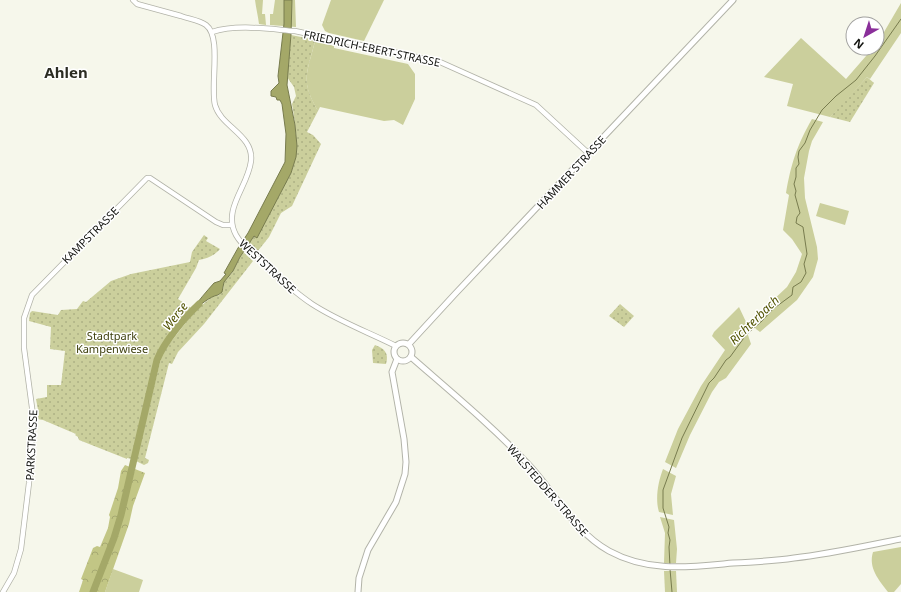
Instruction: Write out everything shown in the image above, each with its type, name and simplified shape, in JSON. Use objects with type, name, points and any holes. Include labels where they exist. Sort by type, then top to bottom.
[{"type":"main road","name":"HAMMER STRASSE","points":[[409,344],[733,0]]},
{"type":"main road","points":[[358,592],[359,578],[368,550],[396,502],[405,474],[406,462],[404,439],[392,372],[397,359],[394,351],[396,346],[404,342],[409,344],[412,349],[411,357],[406,361],[397,359]]},
{"type":"main road","name":"WALSTEDDER STRASSE","points":[[411,357],[471,408],[519,454],[545,482],[573,520],[594,541],[610,552],[629,560],[650,566],[667,567],[764,562],[901,539]]},
{"type":"street","points":[[132,0],[137,4],[197,21],[207,26],[212,32],[215,44],[214,98],[218,113],[245,140],[251,156],[249,172],[231,213],[231,224]]},
{"type":"street","name":"FRIEDRICH-EBERT-STRASSE","points":[[212,32],[223,29],[257,28],[295,31],[440,62],[536,105],[588,153]]},
{"type":"street","name":"KAMPSTRASSE","points":[[32,295],[145,180],[150,178],[216,222],[231,224]]},
{"type":"street","name":"WESTSTRASSE","points":[[231,224],[236,237],[241,243],[288,285],[312,304],[342,321],[396,346]]},
{"type":"street","name":"PARKSTRASSE","points":[[3,592],[16,568],[21,548],[29,483],[33,415],[24,348],[24,318],[32,295]]},
{"type":"green space","points":[[255,0],[263,0],[262,14],[265,14],[266,25],[259,24]]},
{"type":"green space","points":[[275,0],[295,0],[296,27],[270,25],[270,14],[273,14]]},
{"type":"green space","points":[[331,0],[384,0],[364,41],[325,31],[322,25]]},
{"type":"green space","points":[[901,3],[901,33],[870,79],[867,77],[830,117],[787,106],[793,84],[764,77],[801,38],[846,79],[866,56],[885,56],[885,30]]},
{"type":"green space","points":[[291,35],[315,41],[308,69],[307,84],[312,100],[318,111],[307,132],[313,135],[321,144],[292,206],[281,213],[269,237],[257,252],[249,244],[254,236],[257,237],[291,173],[296,156],[296,130],[292,104],[296,96],[294,87],[287,77]]},
{"type":"green space","points":[[315,41],[334,46],[334,48],[408,64],[415,74],[415,99],[403,125],[394,120],[384,121],[320,107],[318,111],[312,100],[307,84],[308,69]]},
{"type":"green space","points":[[867,77],[874,83],[850,122],[830,117]]},
{"type":"green space","points":[[812,119],[823,122],[812,141],[804,178],[805,198],[817,247],[818,259],[813,277],[797,300],[760,332],[751,321],[787,287],[796,272],[802,254],[792,239],[783,230],[789,195],[786,193],[790,173],[798,146]]},
{"type":"green space","points":[[820,203],[849,211],[845,225],[816,216]]},
{"type":"green space","name":"Stadtpark Kampenwiese","points":[[204,235],[208,238],[206,241],[220,249],[211,256],[199,260],[178,299],[191,308],[166,339],[155,359],[132,459],[127,459],[79,440],[75,435],[76,434],[43,420],[36,419],[39,415],[36,399],[47,397],[47,385],[61,385],[65,351],[50,349],[51,327],[29,321],[30,313],[32,311],[58,315],[61,310],[77,309],[83,301],[86,302],[111,281],[131,274],[190,262],[192,252]]},
{"type":"green space","points":[[243,252],[253,261],[204,324],[178,352],[172,364],[169,363],[145,458],[149,460],[148,463],[144,465],[136,461],[162,354],[195,311],[213,296],[218,296],[221,293],[224,282],[232,273]]},
{"type":"green space","points":[[620,304],[634,316],[624,327],[609,316]]},
{"type":"green space","points":[[739,307],[747,324],[745,326],[751,344],[726,378],[719,382],[712,392],[690,435],[676,468],[665,462],[678,429],[701,386],[725,350],[712,336],[714,332]]},
{"type":"green space","points":[[375,345],[385,352],[387,357],[386,364],[373,363],[372,350]]},
{"type":"green space","points":[[125,465],[130,467],[120,515],[113,537],[91,592],[79,592],[83,580],[81,579],[93,548],[97,546],[100,547],[108,528],[109,515],[118,488],[121,471]]},
{"type":"green space","points":[[135,469],[145,473],[133,506],[129,524],[105,592],[95,592],[115,538]]},
{"type":"green space","points":[[663,469],[676,476],[671,494],[673,515],[659,512],[657,502],[658,490]]},
{"type":"green space","points":[[660,517],[674,520],[677,549],[676,563],[664,563],[665,533]]},
{"type":"green space","points":[[901,547],[901,584],[894,592],[888,592],[873,569],[873,552]]},
{"type":"green space","points":[[113,569],[143,580],[139,592],[105,592]]},
{"type":"green space","points":[[664,571],[676,571],[677,592],[665,592]]},
{"type":"shaded area","points":[[284,0],[292,0],[287,85],[295,125],[297,146],[296,157],[291,173],[257,238],[254,236],[240,257],[233,271],[224,282],[222,292],[208,299],[192,310],[214,283],[220,281],[226,274],[224,273],[248,233],[285,162],[286,134],[282,104],[276,97],[271,96],[271,91],[279,83],[278,76],[284,24]]},
{"type":"waterway","name":"Richterbach","points":[[670,566],[669,527],[663,508],[663,490],[682,438],[709,383],[726,360],[730,357],[746,335],[773,309],[792,295],[793,287],[801,282],[806,273],[804,264],[807,254],[803,227],[796,223],[797,217],[800,213],[795,195],[796,191],[794,184],[796,168],[799,164],[799,151],[805,143],[810,130],[822,110],[836,96],[856,80],[901,19]]},
{"type":"waterway","name":"Werse","points":[[93,592],[114,538],[121,515],[157,360],[175,330],[199,304]]},
{"type":"waterway","name":"Richterbach","points":[[670,569],[672,592]]},
{"type":"district","name":"Ahlen","points":[[66,72]]}]
